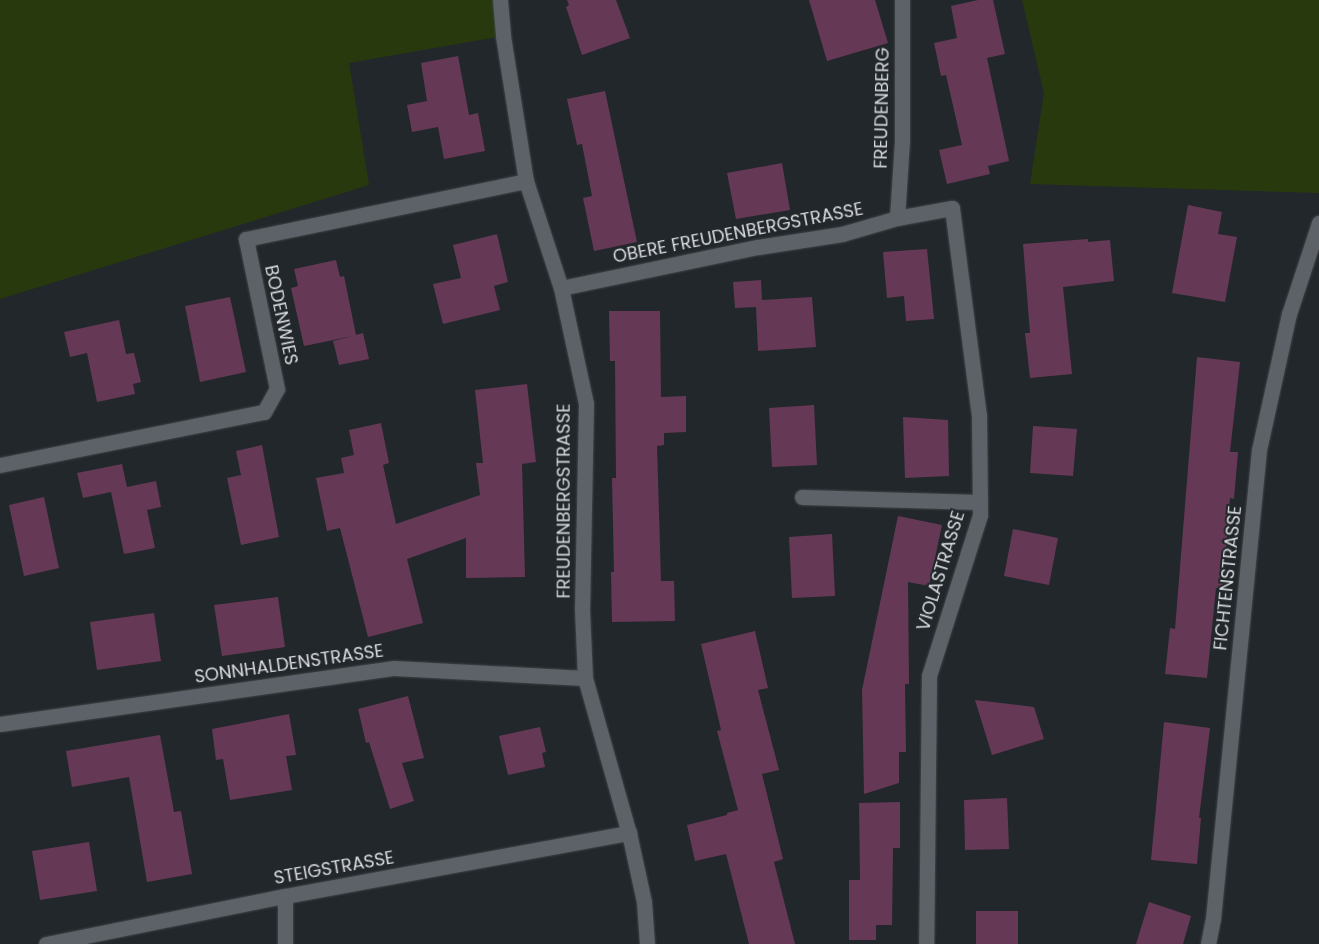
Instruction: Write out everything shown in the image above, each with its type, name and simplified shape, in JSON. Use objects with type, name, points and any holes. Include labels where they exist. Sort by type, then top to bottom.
[{"type":"street","name":"FREUDENBERGSTRASSE","points":[[500,0],[503,36],[526,181],[561,288],[586,404],[582,610],[585,678],[629,832],[644,902],[647,944]]},
{"type":"street","name":"FREUDENBERG","points":[[897,218],[902,140],[902,0]]},
{"type":"street","name":"BODENWIES","points":[[0,465],[264,412],[277,390],[246,239],[526,181]]},
{"type":"street","name":"OBERE FREUDENBERGSTRASSE","points":[[561,288],[758,247],[842,234],[897,218],[952,208]]},
{"type":"street","name":"VIOLASTRASSE","points":[[926,944],[929,676],[980,515],[979,415],[952,208]]},
{"type":"street","name":"FICHTENSTRASSE","points":[[1208,944],[1214,919],[1259,450],[1289,314],[1319,223]]},
{"type":"street","points":[[802,497],[980,502]]},
{"type":"street","name":"SONNHALDENSTRASSE","points":[[0,724],[394,668],[585,678]]},
{"type":"street","name":"STEIGSTRASSE","points":[[46,944],[285,896],[629,832]]},
{"type":"street","points":[[284,944],[285,896]]},
{"type":"green space","points":[[0,0],[500,0],[503,36],[349,63],[369,185],[0,299]]},
{"type":"green space","points":[[1022,0],[1319,0],[1319,193],[1030,184],[1044,93]]},
{"type":"building","points":[[567,0],[616,0],[630,38],[582,55],[566,7],[569,5]]},
{"type":"building","points":[[809,0],[875,0],[888,43],[827,61]]},
{"type":"building","points":[[978,0],[993,0],[1005,54],[987,58],[1009,161],[988,166],[990,174],[947,184],[939,150],[962,145],[946,75],[941,76],[934,43],[957,38],[951,6]]},
{"type":"building","points":[[458,56],[469,115],[478,113],[485,151],[444,159],[438,127],[412,132],[407,105],[427,101],[421,63]]},
{"type":"building","points":[[605,91],[637,242],[594,251],[583,198],[592,196],[582,144],[577,145],[567,99]]},
{"type":"building","points":[[782,163],[790,210],[736,219],[727,173]]},
{"type":"building","points":[[1188,205],[1222,212],[1218,234],[1237,237],[1225,302],[1172,293]]},
{"type":"building","points":[[497,234],[508,282],[494,286],[500,310],[443,324],[433,284],[461,278],[453,245]]},
{"type":"building","points":[[1088,239],[1088,242],[1110,240],[1114,281],[1063,287],[1072,374],[1030,378],[1025,333],[1030,333],[1023,244]]},
{"type":"building","points":[[927,249],[934,319],[906,321],[904,296],[887,298],[883,252]]},
{"type":"building","points":[[336,260],[340,277],[344,276],[356,335],[363,333],[369,359],[339,365],[333,341],[353,336],[304,346],[291,288],[298,286],[294,269]]},
{"type":"building","points":[[761,280],[762,300],[812,297],[816,347],[758,351],[756,307],[735,308],[733,282]]},
{"type":"building","points":[[230,297],[246,372],[200,382],[185,306]]},
{"type":"building","points":[[609,311],[660,311],[661,397],[686,396],[686,432],[664,433],[664,445],[657,446],[661,581],[674,581],[675,621],[612,622],[611,572],[614,572],[612,478],[616,478],[615,361],[610,361]]},
{"type":"building","points":[[119,320],[126,354],[134,353],[141,382],[133,384],[135,394],[97,402],[87,353],[70,357],[64,332]]},
{"type":"building","points":[[1197,357],[1240,362],[1230,452],[1238,452],[1234,499],[1230,498],[1223,589],[1216,588],[1207,678],[1165,674],[1170,628],[1175,629]]},
{"type":"building","points":[[527,384],[536,462],[522,464],[525,577],[466,578],[466,538],[407,559],[423,623],[368,637],[340,528],[327,531],[316,478],[344,473],[341,458],[354,455],[349,430],[381,423],[389,463],[383,465],[396,524],[480,495],[476,463],[483,463],[475,390]]},
{"type":"building","points":[[814,405],[817,465],[772,467],[769,408]]},
{"type":"building","points":[[903,417],[948,420],[949,476],[905,478]]},
{"type":"building","points":[[1033,426],[1077,429],[1073,476],[1030,473]]},
{"type":"building","points":[[262,445],[279,537],[241,545],[227,478],[241,475],[236,451]]},
{"type":"building","points":[[122,464],[127,487],[156,481],[161,507],[147,510],[155,548],[124,554],[111,492],[83,498],[77,473]]},
{"type":"building","points":[[44,497],[59,568],[24,576],[9,505]]},
{"type":"building","points":[[898,516],[942,525],[929,586],[908,582],[909,684],[905,684],[906,752],[899,752],[899,783],[864,794],[862,690]]},
{"type":"building","points":[[1013,529],[1058,538],[1049,585],[1004,576]]},
{"type":"building","points":[[832,534],[835,596],[792,598],[789,537]]},
{"type":"building","points":[[278,597],[285,647],[222,656],[214,605]]},
{"type":"building","points":[[154,613],[161,661],[97,670],[90,622]]},
{"type":"building","points":[[755,631],[768,688],[758,690],[779,770],[762,774],[783,859],[774,862],[795,944],[749,944],[726,854],[695,861],[687,825],[727,815],[727,813],[738,810],[717,731],[721,730],[701,644]]},
{"type":"building","points":[[408,696],[424,758],[402,763],[414,801],[390,809],[369,742],[366,743],[358,709]]},
{"type":"building","points":[[975,700],[1034,707],[1044,739],[992,755]]},
{"type":"building","points":[[289,714],[296,755],[286,756],[292,790],[230,800],[223,759],[216,760],[212,729]]},
{"type":"building","points":[[1164,722],[1210,728],[1199,818],[1201,818],[1197,864],[1151,860]]},
{"type":"building","points":[[540,727],[546,752],[542,753],[545,767],[508,775],[499,736]]},
{"type":"building","points":[[160,735],[174,812],[181,811],[192,874],[147,882],[129,777],[72,787],[66,751]]},
{"type":"building","points":[[1007,798],[1009,849],[965,850],[964,800]]},
{"type":"building","points":[[900,802],[900,848],[893,848],[892,925],[876,925],[876,940],[849,940],[849,880],[860,880],[859,803]]},
{"type":"building","points":[[89,842],[97,891],[40,900],[32,851]]},
{"type":"building","points":[[1149,902],[1191,916],[1183,944],[1136,944]]},
{"type":"building","points":[[976,911],[1018,911],[1018,944],[976,944]]}]
